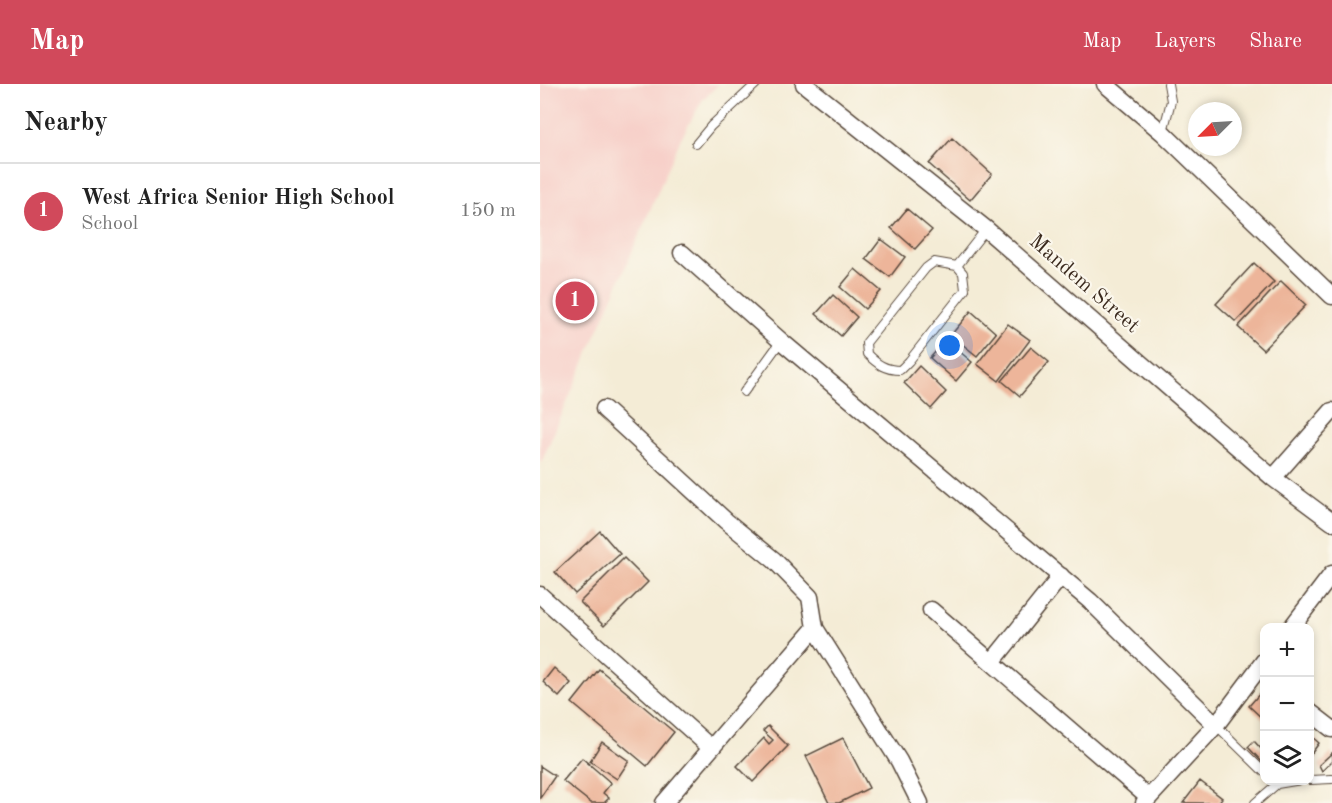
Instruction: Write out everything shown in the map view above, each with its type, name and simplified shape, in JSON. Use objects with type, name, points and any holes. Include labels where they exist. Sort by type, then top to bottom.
[{"type":"street","name":"Mandem Street","points":[[804,84],[987,229],[1273,478],[1332,522]]},
{"type":"street","points":[[1105,84],[1163,133],[1332,296]]},
{"type":"street","points":[[682,253],[782,341],[1090,601],[1216,725]]},
{"type":"street","points":[[604,409],[726,521],[774,560],[810,597],[815,628],[899,761],[920,803]]},
{"type":"street","points":[[1273,478],[1332,411]]},
{"type":"street","points":[[1294,623],[1332,574]]},
{"type":"street","points":[[992,662],[1061,576]]},
{"type":"street","points":[[540,595],[711,748]]},
{"type":"street","points":[[931,610],[1147,800],[1260,673]]},
{"type":"street","points":[[664,803],[815,628]]},
{"type":"street","points":[[1314,715],[1332,729]]},
{"type":"lane","points":[[696,144],[711,126],[756,84]]},
{"type":"lane","points":[[1163,133],[1171,101],[1168,84]]},
{"type":"lane","points":[[957,266],[987,229]]},
{"type":"lane","points":[[934,262],[957,266],[963,273],[965,290],[909,361],[900,370],[888,370],[874,361],[867,354],[866,343],[926,268],[934,262]]},
{"type":"lane","points":[[744,392],[782,341]]},
{"type":"lane","points":[[1216,725],[1260,768]]},
{"type":"lane","points":[[1314,780],[1332,779]]},
{"type":"lane","points":[[1255,803],[1272,785]]},
{"type":"shaded area","points":[[540,84],[719,84],[703,99],[681,138],[540,465]]},
{"type":"building","points":[[952,138],[992,174],[970,200],[929,164]]},
{"type":"building","points":[[907,209],[932,230],[915,249],[891,228]]},
{"type":"building","points":[[881,239],[905,257],[890,277],[866,259]]},
{"type":"building","points":[[1254,263],[1274,282],[1236,322],[1216,304]]},
{"type":"building","points":[[855,269],[881,291],[865,309],[840,287]]},
{"type":"building","points":[[1281,281],[1306,305],[1263,350],[1238,327]]},
{"type":"building","points":[[833,295],[857,317],[841,336],[816,314]]},
{"type":"building","points":[[971,311],[996,333],[977,356],[951,335]]},
{"type":"building","points":[[1008,324],[1030,340],[999,381],[977,364]]},
{"type":"building","points":[[946,340],[972,362],[956,381],[930,358]]},
{"type":"building","points":[[1031,347],[1049,362],[1020,396],[1002,381]]},
{"type":"building","points":[[919,366],[946,392],[931,409],[904,383]]},
{"type":"building","points":[[600,531],[620,554],[575,594],[555,572]]},
{"type":"building","points":[[624,558],[648,582],[604,626],[580,602]]},
{"type":"building","points":[[554,668],[571,683],[559,697],[543,682]]},
{"type":"building","points":[[599,669],[674,732],[647,766],[572,703]]},
{"type":"building","points":[[1260,693],[1260,716],[1249,706]]},
{"type":"building","points":[[768,726],[788,746],[753,782],[737,766],[764,738],[769,744],[773,740],[763,731]]},
{"type":"building","points":[[843,738],[869,788],[839,803],[829,803],[806,756]]},
{"type":"building","points":[[1314,739],[1319,743],[1314,750]]},
{"type":"building","points":[[1254,741],[1260,748],[1260,760],[1248,747]]},
{"type":"building","points":[[602,742],[629,761],[617,779],[590,761]]},
{"type":"building","points":[[1332,753],[1332,761],[1322,771],[1319,765]]},
{"type":"building","points":[[582,758],[611,783],[603,793],[609,798],[604,803],[591,803],[563,781]]},
{"type":"building","points":[[540,766],[555,776],[540,798]]},
{"type":"building","points":[[1200,781],[1222,798],[1218,803],[1183,803]]},
{"type":"place","name":"West Africa Senior High School","points":[[575,301]]}]
